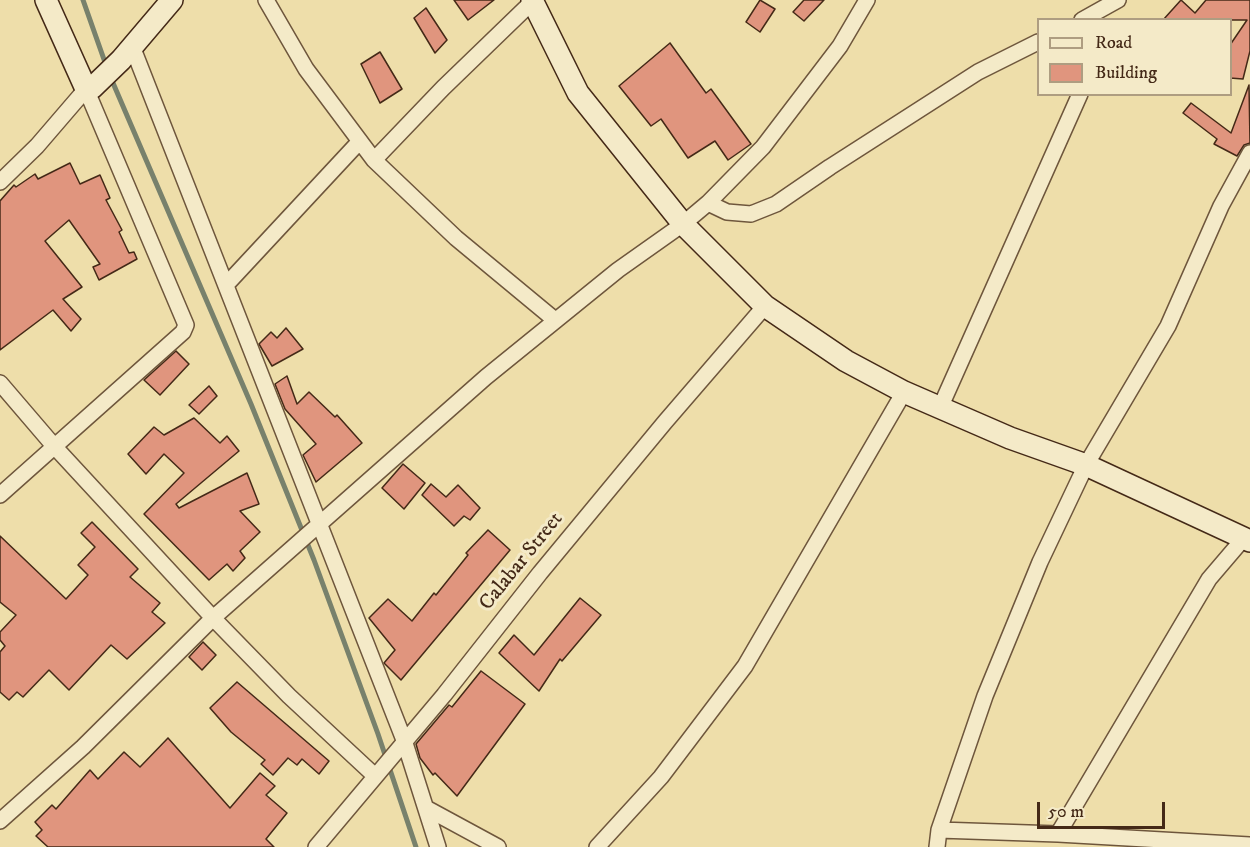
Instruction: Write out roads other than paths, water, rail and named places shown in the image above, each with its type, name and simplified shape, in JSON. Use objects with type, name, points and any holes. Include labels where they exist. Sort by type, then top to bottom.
[{"type":"street","points":[[0,495],[183,332],[186,325],[46,0]]},
{"type":"street","points":[[0,182],[37,146],[86,89],[92,88],[120,60],[172,0]]},
{"type":"street","points":[[266,0],[306,69],[374,160],[456,238],[555,320]]},
{"type":"street","points":[[0,821],[83,747],[213,618],[486,377],[618,270],[683,224],[708,203],[763,147],[840,46],[867,0]]},
{"type":"street","points":[[1102,14],[1118,0]]},
{"type":"street","points":[[374,160],[443,88],[532,1],[578,93],[683,224],[765,306],[846,361],[904,392],[1086,465],[1247,540],[1209,579],[1058,834]]},
{"type":"street","points":[[708,203],[727,212],[751,214],[776,204],[830,166],[978,72],[1037,42]]},
{"type":"street","points":[[120,60],[226,285],[316,527],[426,808],[438,847]]},
{"type":"street","points":[[940,408],[1045,178],[1079,96]]},
{"type":"street","points":[[226,285],[360,141]]},
{"type":"street","points":[[937,847],[939,830],[985,696],[1040,562],[1086,465],[1168,326],[1221,206],[1250,153]]},
{"type":"street","name":"Calabar Street","points":[[316,847],[374,775],[444,695],[540,573],[665,422],[765,306]]},
{"type":"street","points":[[0,383],[54,446],[213,618],[289,696],[374,775]]},
{"type":"street","points":[[597,847],[661,777],[745,666],[904,392]]},
{"type":"street","points":[[426,808],[498,847]]},
{"type":"street","points":[[939,830],[1250,845]]},
{"type":"street","points":[[1099,836],[1111,847]]},
{"type":"waterway","points":[[83,0],[107,68]]},
{"type":"waterway","points":[[110,76],[251,404],[314,560],[378,734],[416,847]]}]
